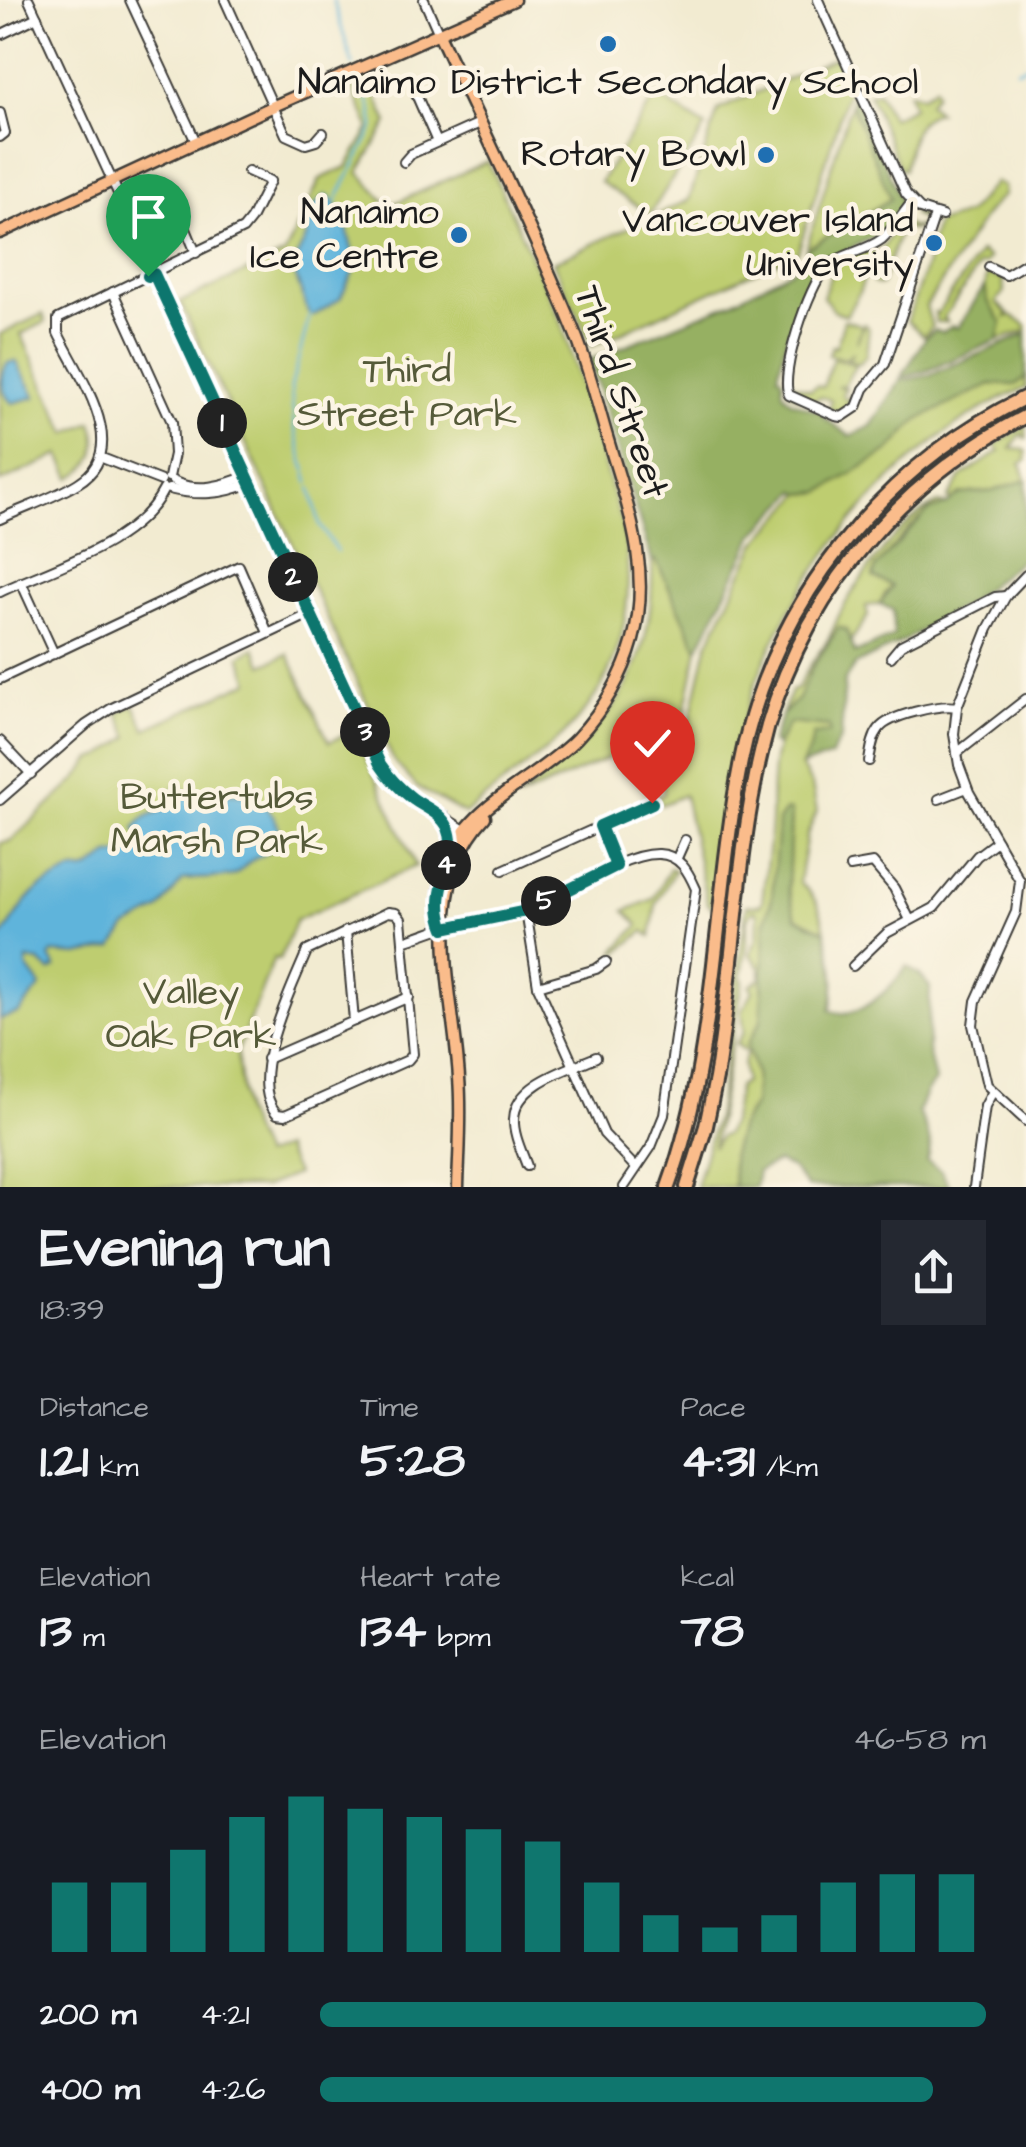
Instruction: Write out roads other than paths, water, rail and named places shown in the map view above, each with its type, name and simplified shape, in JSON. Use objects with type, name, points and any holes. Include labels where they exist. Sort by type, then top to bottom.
[{"type":"highway","points":[[668,1187],[690,1120],[701,1063],[742,759],[755,706],[779,647],[821,572],[875,506],[948,443],[1026,397]]},
{"type":"highway","points":[[687,1187],[716,1078],[756,774],[767,728],[791,661],[832,586],[886,520],[958,456],[1026,416]]},
{"type":"main road","points":[[0,233],[514,0]]},
{"type":"main road","name":"Third Street","points":[[439,34],[576,334],[635,531],[640,570],[634,632],[610,693],[575,739],[467,832]]},
{"type":"main road","points":[[442,817],[452,850],[440,896],[440,917],[445,928]]},
{"type":"main road","points":[[452,850],[467,832]]},
{"type":"main road","points":[[458,1187],[460,1094],[445,928],[453,868],[467,832]]},
{"type":"street","points":[[29,0],[385,772],[402,790],[467,832]]},
{"type":"street","points":[[130,0],[196,142]]},
{"type":"street","points":[[225,0],[286,135],[306,144],[323,133]]},
{"type":"street","name":"Third Street","points":[[424,0],[439,34]]},
{"type":"street","points":[[818,0],[912,202],[939,216],[886,364],[864,389],[856,407],[842,417],[836,416],[789,395],[785,380],[789,361],[823,270],[881,240],[912,202]]},
{"type":"street","points":[[0,35],[37,17]]},
{"type":"street","points":[[414,92],[437,142]]},
{"type":"street","points":[[0,113],[5,133],[0,137]]},
{"type":"street","points":[[404,162],[411,154],[480,123]]},
{"type":"street","points":[[0,519],[78,483],[94,471],[102,458],[102,426],[56,322],[229,238],[251,220],[270,181],[248,172]]},
{"type":"street","points":[[176,205],[196,253]]},
{"type":"street","points":[[989,267],[1006,275],[1026,264]]},
{"type":"street","points":[[0,592],[142,522],[167,484],[174,454],[172,422],[113,292]]},
{"type":"street","points":[[102,458],[191,494],[220,493],[248,480]]},
{"type":"street","points":[[0,679],[239,566],[268,634]]},
{"type":"street","points":[[1026,574],[1006,596],[988,629],[957,707],[954,734],[967,788],[998,842],[1022,871],[1019,900],[978,994],[972,1018],[980,1063],[992,1093],[1026,1121]]},
{"type":"street","points":[[21,582],[54,654]]},
{"type":"street","points":[[891,657],[901,645],[995,597],[1006,596]]},
{"type":"street","points":[[0,800],[86,725],[112,708],[310,614]]},
{"type":"street","points":[[956,753],[1026,698]]},
{"type":"street","points":[[869,761],[875,736],[886,722],[946,706],[957,707]]},
{"type":"street","points":[[0,741],[31,774]]},
{"type":"street","points":[[939,799],[967,788]]},
{"type":"street","points":[[503,870],[652,803]]},
{"type":"street","points":[[600,826],[616,866]]},
{"type":"street","points":[[677,858],[685,840]]},
{"type":"street","points":[[853,966],[882,938],[934,908],[962,879],[977,856],[998,842]]},
{"type":"street","points":[[404,941],[526,911],[616,866],[648,855],[677,858],[696,888],[670,1090],[651,1147],[624,1187]]},
{"type":"street","points":[[850,867],[873,862],[894,888],[910,920]]},
{"type":"street","points":[[526,911],[538,986],[604,1134],[636,1168]]},
{"type":"street","points":[[388,912],[401,919],[404,941],[414,1052],[410,1058],[285,1115],[277,1114],[272,1108],[267,1060],[307,951],[388,912]]},
{"type":"street","points":[[346,931],[354,1021]]},
{"type":"street","points":[[538,986],[596,970],[606,962]]},
{"type":"street","points":[[267,1060],[409,997]]},
{"type":"street","points":[[528,1166],[513,1119],[522,1097],[546,1079],[596,1057]]},
{"type":"street","points":[[974,1187],[984,1106],[992,1093]]},
{"type":"water","points":[[325,195],[330,196],[345,220],[356,266],[340,299],[313,316],[308,312],[295,274],[296,258],[307,236],[310,211]]},
{"type":"water","points":[[16,361],[36,397],[12,403],[2,379],[7,363]]},
{"type":"water","points":[[179,786],[193,797],[234,793],[255,799],[273,815],[278,830],[275,845],[233,875],[183,880],[159,910],[127,927],[113,948],[78,955],[52,953],[56,968],[50,971],[39,962],[27,960],[27,967],[41,986],[19,1013],[0,1019],[0,940],[27,900],[40,888],[72,871],[88,870],[109,855],[141,846],[143,840],[135,829],[138,823],[174,803],[175,788]]},
{"type":"waterway","points":[[333,0],[353,65]]},
{"type":"waterway","points":[[1017,70],[1026,66]]},
{"type":"waterway","points":[[335,203],[374,127],[371,108],[356,73]]},
{"type":"waterway","points":[[309,483],[294,427],[291,387],[310,314]]},
{"type":"waterway","points":[[311,488],[320,526],[337,551]]},
{"type":"place","name":"Nanaimo District Secondary School","points":[[608,44]]},
{"type":"place","name":"Rotary Bowl","points":[[766,155]]},
{"type":"place","name":"Nanaimo Ice Centre","points":[[459,235]]},
{"type":"place","name":"Vancouver Island University","points":[[934,243]]},
{"type":"park label","name":"Third Street Park","points":[[407,393]]},
{"type":"park label","name":"Buttertubs Marsh Park","points":[[217,820]]},
{"type":"park label","name":"Valley Oak Park","points":[[191,1015]]}]
